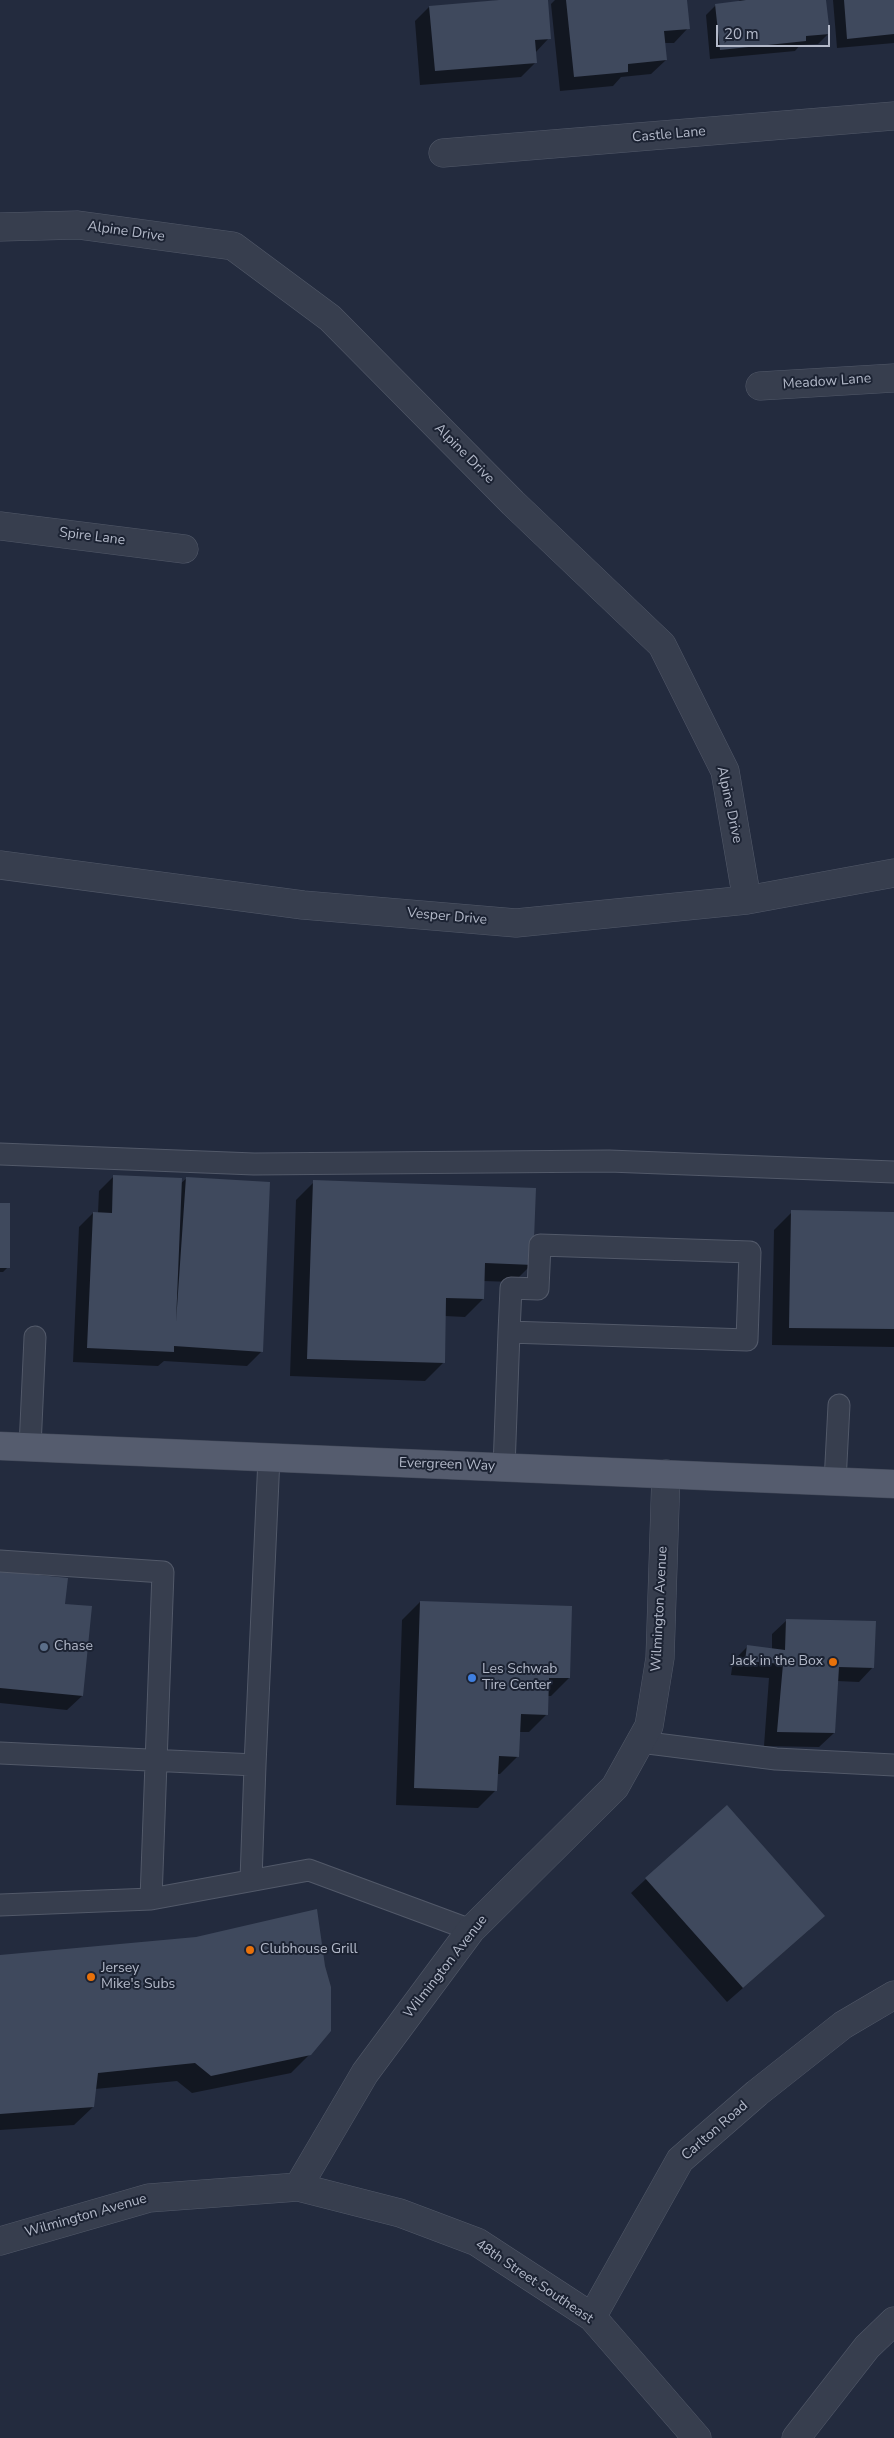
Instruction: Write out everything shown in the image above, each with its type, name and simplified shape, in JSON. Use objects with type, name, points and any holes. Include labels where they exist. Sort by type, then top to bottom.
[{"type":"main road","name":"Evergreen Way","points":[[0,1446],[894,1484]]},
{"type":"street","name":"Castle Lane","points":[[443,153],[894,116]]},
{"type":"street","name":"Alpine Drive","points":[[0,227],[78,225],[233,246],[330,318],[513,503],[662,645],[725,771],[747,900]]},
{"type":"street","name":"Meadow Lane","points":[[760,386],[894,378]]},
{"type":"street","name":"Spire Lane","points":[[0,526],[184,549]]},
{"type":"street","name":"Vesper Drive","points":[[0,865],[303,905],[516,923],[747,900],[894,874]]},
{"type":"street","name":"Wilmington Avenue","points":[[0,2241],[148,2198],[298,2187],[365,2073],[471,1930],[615,1787],[649,1726],[660,1658],[666,1474]]},
{"type":"street","name":"Carlton Road","points":[[592,2317],[680,2160],[757,2093],[843,2025],[894,1995]]},
{"type":"street","name":"48th Street Southeast","points":[[298,2187],[400,2213],[477,2242],[592,2317],[697,2438]]},
{"type":"street","points":[[796,2438],[867,2347],[894,2321]]},
{"type":"lane","points":[[0,1154],[254,1164],[610,1161],[894,1172]]},
{"type":"lane","points":[[504,1468],[509,1332],[511,1288],[538,1289],[540,1245],[750,1252],[747,1340],[509,1332]]},
{"type":"lane","points":[[30,1447],[36,1337]]},
{"type":"lane","points":[[835,1482],[839,1405]]},
{"type":"lane","points":[[251,1880],[269,1458]]},
{"type":"lane","points":[[0,1561],[163,1572],[151,1899]]},
{"type":"lane","points":[[640,1742],[776,1759],[894,1765]]},
{"type":"lane","points":[[0,1753],[255,1766]]},
{"type":"lane","points":[[0,1905],[151,1899],[308,1870],[471,1930]]},
{"type":"building","points":[[499,0],[548,0],[551,39],[535,40],[537,63],[435,71],[429,6]]},
{"type":"building","points":[[566,0],[687,0],[690,29],[664,31],[667,60],[628,64],[628,72],[574,77]]},
{"type":"building","points":[[746,0],[826,0],[830,34],[806,36],[806,41],[720,50],[715,4]]},
{"type":"building","points":[[844,0],[894,0],[894,34],[847,39]]},
{"type":"building","points":[[113,1175],[182,1178],[176,1322],[186,1177],[270,1182],[263,1352],[174,1346],[174,1352],[87,1348],[93,1212],[112,1213]]},
{"type":"building","points":[[313,1180],[536,1188],[533,1265],[485,1263],[484,1299],[446,1298],[445,1363],[307,1359]]},
{"type":"building","points":[[0,1203],[10,1203],[10,1268],[0,1268]]},
{"type":"building","points":[[791,1210],[894,1212],[894,1329],[789,1328]]},
{"type":"building","name":"Chase","points":[[0,1571],[68,1578],[65,1604],[92,1606],[83,1696],[0,1688]]},
{"type":"building","points":[[420,1601],[572,1606],[570,1678],[549,1678],[548,1715],[521,1714],[519,1757],[499,1756],[497,1791],[414,1788]]},
{"type":"building","points":[[786,1619],[876,1621],[874,1668],[839,1667],[835,1733],[777,1732],[783,1664],[745,1661],[747,1645],[785,1650]]},
{"type":"building","points":[[727,1805],[825,1916],[743,1988],[645,1878]]},
{"type":"building","points":[[317,1909],[325,1966],[331,1987],[331,2031],[311,2055],[211,2076],[195,2063],[98,2073],[94,2107],[0,2114],[0,1955],[196,1937]]},
{"type":"place","name":"Chase","points":[[44,1647]]},
{"type":"place","name":"Jack in the Box","points":[[833,1662]]},
{"type":"place","name":"Les Schwab Tire Center","points":[[472,1678]]},
{"type":"place","name":"Clubhouse Grill","points":[[250,1950]]},
{"type":"place","name":"Jersey Mike's Subs","points":[[91,1977]]}]
